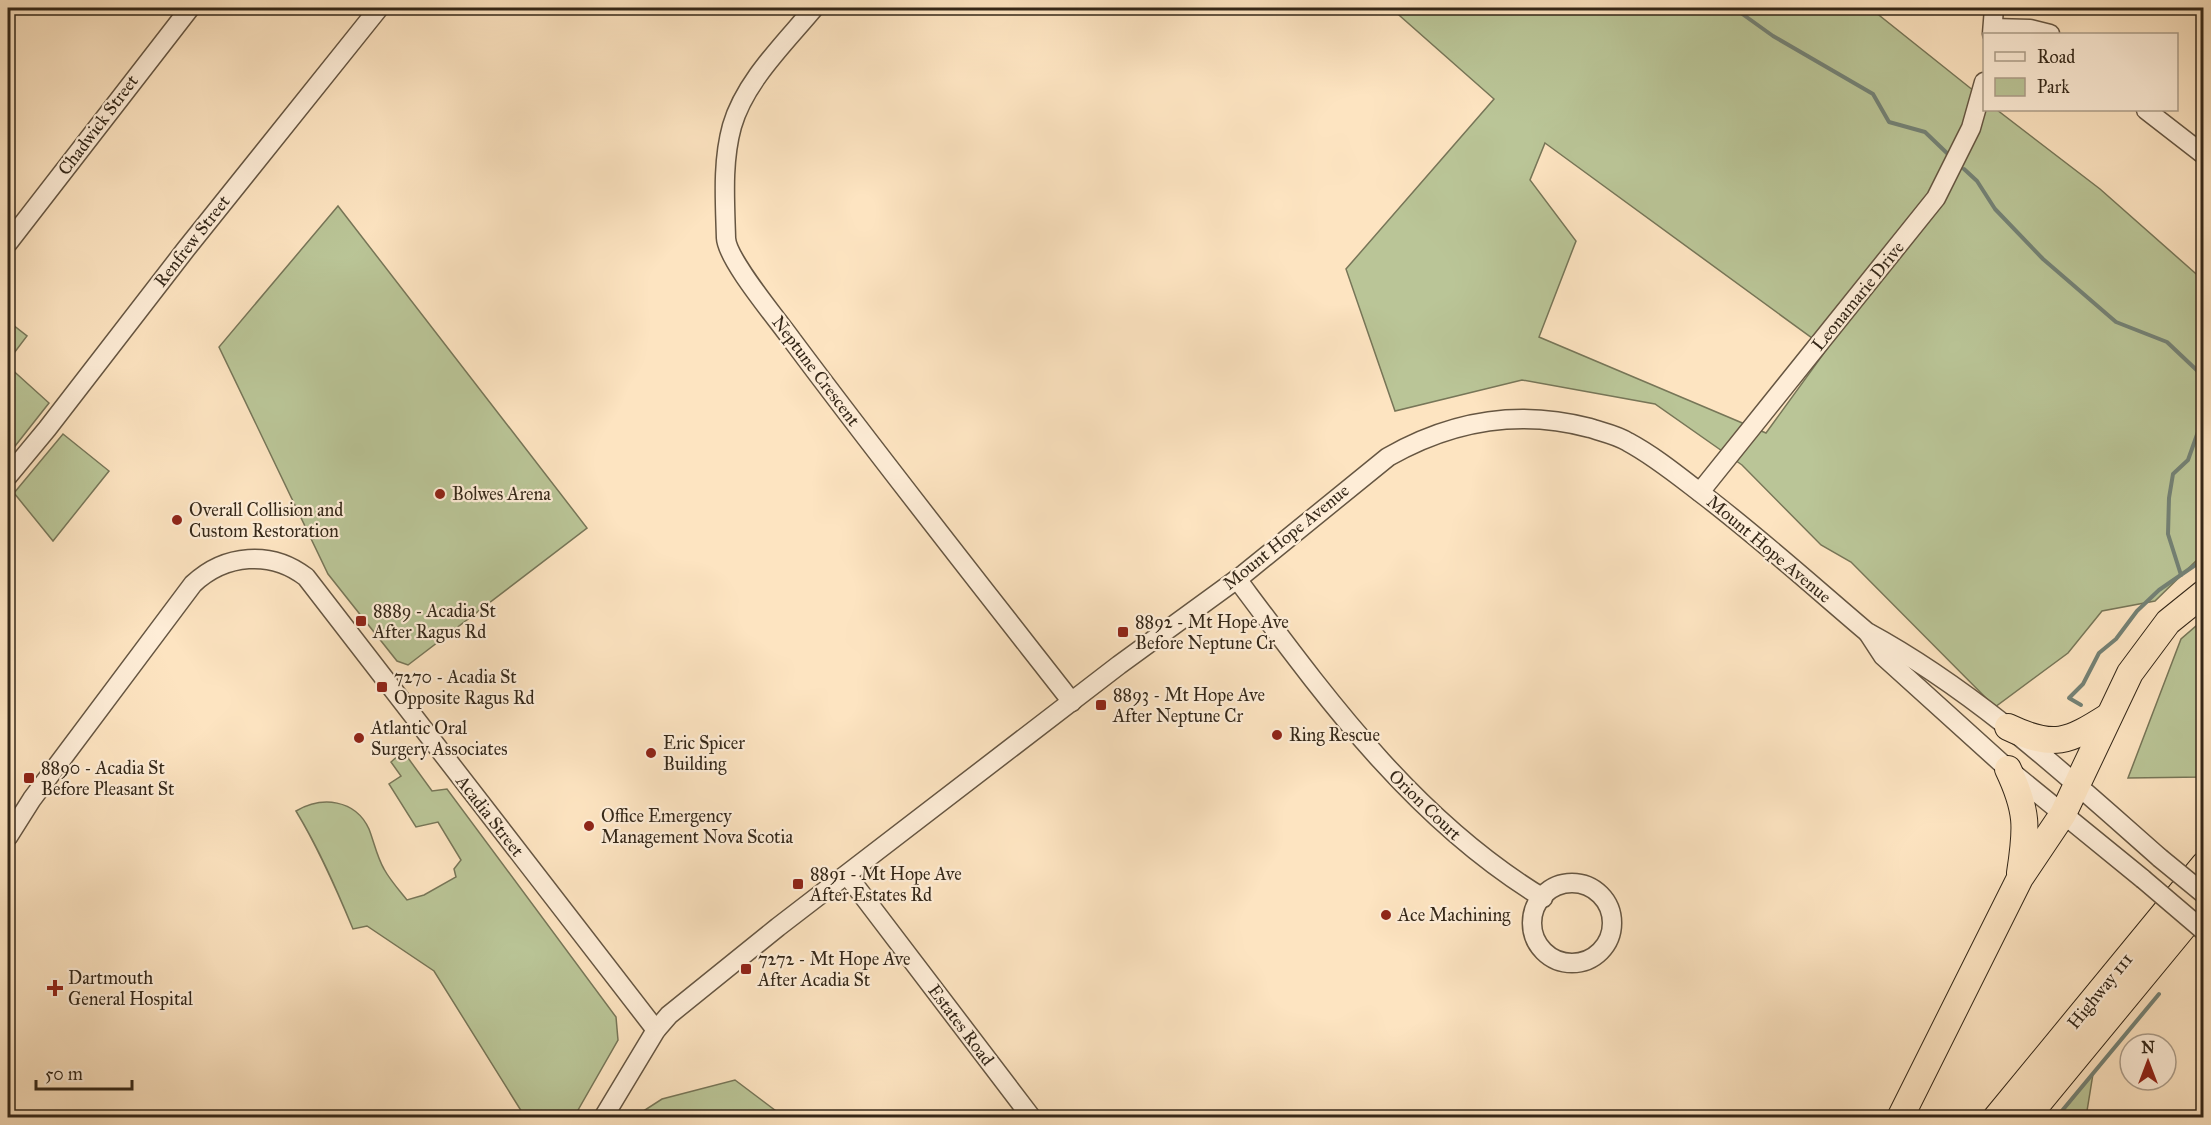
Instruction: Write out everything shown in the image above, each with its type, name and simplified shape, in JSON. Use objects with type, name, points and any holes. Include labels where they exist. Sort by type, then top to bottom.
[{"type":"highway","points":[[1900,1118],[2020,878],[2063,814],[2078,785],[2130,673],[2153,638],[2185,607],[2204,593]]},
{"type":"highway","points":[[2008,727],[2035,740],[2062,740],[2081,734],[2109,716]]},
{"type":"highway","points":[[2008,769],[2022,799],[2025,819],[2020,878]]},
{"type":"highway","name":"Highway 111","points":[[1996,1118],[2204,865]]},
{"type":"highway","name":"Highway 111","points":[[2026,1118],[2204,902]]},
{"type":"street","name":"Chadwick Street","points":[[8,243],[190,8]]},
{"type":"street","name":"Renfrew Street","points":[[8,476],[48,429],[186,249],[379,8]]},
{"type":"street","name":"Neptune Crescent","points":[[814,8],[753,84],[732,125],[724,191],[728,227],[726,240],[746,278],[801,352],[1072,702]]},
{"type":"street","points":[[1994,8],[1992,31],[2030,29],[2046,33]]},
{"type":"street","name":"Leonamarie Drive","points":[[1700,492],[1928,208],[1961,150],[1983,85]]},
{"type":"street","points":[[2147,111],[2204,156]]},
{"type":"street","name":"Mount Hope Avenue","points":[[603,1118],[656,1030],[669,1015],[696,992],[1072,702],[1237,579],[1388,457],[1414,442],[1485,420],[1545,419],[1604,432],[1627,441],[1700,492],[1867,632],[1893,646],[2008,727],[2204,894]]},
{"type":"street","name":"Acadia Street","points":[[8,837],[32,799],[193,584],[214,568],[231,562],[257,559],[275,561],[306,577],[656,1030]]},
{"type":"street","name":"Orion Court","points":[[1237,579],[1340,714],[1398,780],[1428,811],[1501,873],[1542,898]]},
{"type":"street","name":"Mount Hope Avenue","points":[[1867,632],[1883,656],[2008,769],[2204,931]]},
{"type":"street","name":"Estates Road","points":[[847,875],[1032,1118]]},
{"type":"street","points":[[1564,884],[1578,884],[1596,891],[1607,903],[1612,916],[1612,930],[1606,944],[1594,957],[1581,962],[1565,963],[1552,958],[1541,949],[1533,934],[1532,920],[1535,907],[1542,898],[1550,890],[1564,884]]},
{"type":"green space","points":[[1391,8],[1870,8],[1983,98],[1983,111],[1998,111],[2100,189],[2203,280],[2203,558],[2196,561],[2155,601],[2102,611],[2068,653],[1995,707],[1851,562],[1821,545],[1742,465],[1655,404],[1522,380],[1395,411],[1346,269],[1494,99]],"holes":[[[1545,143],[1827,349],[1766,433],[1539,337],[1576,241],[1530,180]]]},
{"type":"green space","points":[[338,206],[587,528],[408,665],[397,661],[328,574],[219,347]]},
{"type":"green space","points":[[8,321],[27,336],[8,361]]},
{"type":"green space","points":[[8,366],[49,403],[8,455]]},
{"type":"green space","points":[[63,434],[109,471],[53,541],[14,493]]},
{"type":"green space","points":[[2203,620],[2203,777],[2128,778],[2181,639]]},
{"type":"green space","points":[[403,751],[432,791],[447,789],[616,1017],[618,1040],[574,1117],[525,1117],[434,971],[367,926],[353,929],[327,869],[296,811],[316,803],[327,802],[347,806],[355,811],[369,829],[384,869],[407,900],[424,895],[456,877],[454,869],[461,860],[438,822],[416,827],[389,784],[401,776],[391,762]]},
{"type":"green space","points":[[2093,1074],[2086,1117],[2058,1117]]},
{"type":"green space","points":[[735,1080],[784,1117],[634,1117],[662,1099]]},
{"type":"waterway","points":[[1734,8],[1773,36],[1873,94],[1889,122],[1925,132],[1951,157]]},
{"type":"waterway","points":[[1964,169],[1977,181],[1995,209],[2043,259],[2116,322],[2167,342],[2204,377]]},
{"type":"waterway","points":[[2181,575],[2168,534],[2169,498],[2173,474],[2188,460],[2204,415]]},
{"type":"waterway","points":[[2081,705],[2069,698],[2083,684],[2099,653],[2116,639],[2137,611],[2159,590],[2204,559]]},
{"type":"waterway","points":[[2056,1118],[2159,994]]},
{"type":"place","name":"Bolwes Arena","points":[[440,494]]},
{"type":"place","name":"Overall Collision and Custom Restoration","points":[[177,520]]},
{"type":"place","name":"8889 - Acadia St After Ragus Rd","points":[[361,621]]},
{"type":"place","name":"8892 - Mt Hope Ave Before Neptune Cr","points":[[1123,632]]},
{"type":"place","name":"7270 - Acadia St Opposite Ragus Rd","points":[[382,687]]},
{"type":"place","name":"8893 - Mt Hope Ave After Neptune Cr","points":[[1101,705]]},
{"type":"place","name":"Ring Rescue","points":[[1277,735]]},
{"type":"place","name":"Atlantic Oral Surgery Associates","points":[[359,738]]},
{"type":"place","name":"Eric Spicer Building","points":[[651,753]]},
{"type":"place","name":"8890 - Acadia St Before Pleasant St","points":[[29,778]]},
{"type":"place","name":"Office Emergency Management Nova Scotia","points":[[589,826]]},
{"type":"place","name":"8891 - Mt Hope Ave After Estates Rd","points":[[798,884]]},
{"type":"place","name":"Ace Machining","points":[[1386,915]]},
{"type":"place","name":"7272 - Mt Hope Ave After Acadia St","points":[[746,969]]},
{"type":"place","name":"Dartmouth General Hospital","points":[[55,988]]}]
